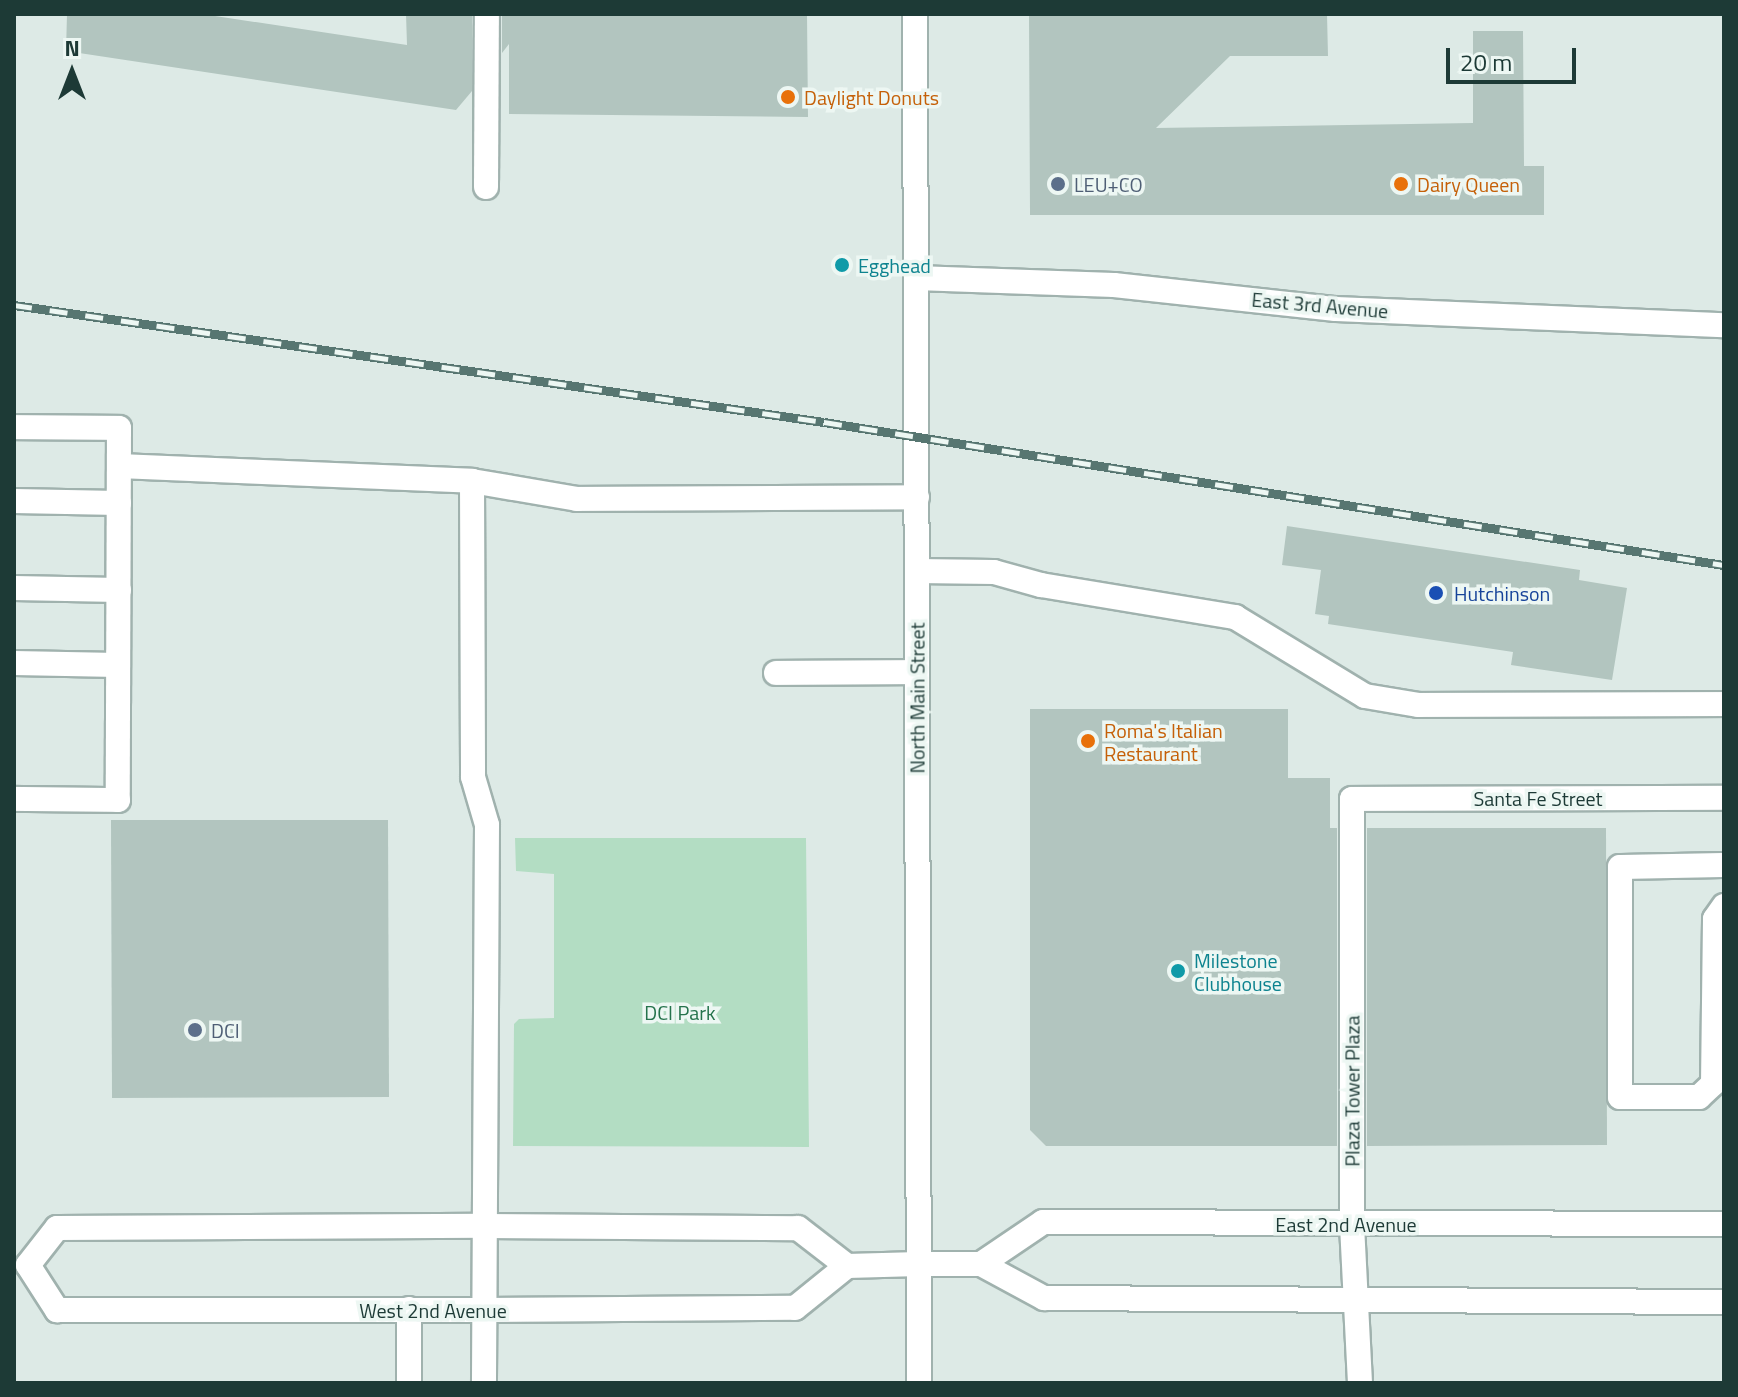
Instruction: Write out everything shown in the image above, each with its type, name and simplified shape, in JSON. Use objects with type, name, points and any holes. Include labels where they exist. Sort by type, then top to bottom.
[{"type":"street","points":[[486,187],[487,14]]},
{"type":"street","name":"North Main Street","points":[[915,14],[919,1383]]},
{"type":"street","name":"East 3rd Avenue","points":[[916,278],[1114,285],[1336,309],[1724,325]]},
{"type":"street","points":[[14,427],[119,428],[118,800],[14,799]]},
{"type":"street","points":[[119,466],[472,481],[577,499],[917,497]]},
{"type":"street","points":[[472,481],[473,777],[487,825],[484,1383]]},
{"type":"street","points":[[14,501],[119,503]]},
{"type":"street","points":[[917,571],[994,572],[1235,617],[1365,696],[1406,703],[1724,704]]},
{"type":"street","points":[[14,588],[119,590]]},
{"type":"street","points":[[14,663],[118,665]]},
{"type":"street","points":[[776,673],[917,672]]},
{"type":"street","name":"Santa Fe Street","points":[[1352,799],[1724,798]]},
{"type":"street","name":"Plaza Tower Plaza","points":[[1352,799],[1352,1224],[1360,1383]]},
{"type":"street","points":[[1724,865],[1620,867],[1620,1097],[1699,1097],[1713,1084],[1715,919],[1724,906]]},
{"type":"street","name":"East 2nd Avenue","points":[[981,1264],[1043,1222],[1724,1224]]},
{"type":"street","name":"West 2nd Avenue","points":[[485,1226],[798,1228],[847,1266],[795,1308],[57,1310],[21,1264],[57,1228],[485,1226]]},
{"type":"street","points":[[847,1266],[981,1264],[1044,1298],[1724,1302]]},
{"type":"street","points":[[409,1309],[409,1383]]},
{"type":"green space","name":"DCI Park","points":[[515,838],[806,838],[809,1147],[513,1146],[514,1024],[519,1019],[554,1018],[554,874],[516,871]]},
{"type":"building","points":[[67,14],[202,14],[407,45],[406,14],[472,16],[472,91],[456,110],[66,51]]},
{"type":"building","points":[[807,14],[808,117],[509,114],[509,44],[502,53],[502,16]]},
{"type":"building","points":[[1029,14],[1327,14],[1328,56],[1230,56],[1156,128],[1473,123],[1473,31],[1523,31],[1524,166],[1544,166],[1544,215],[1030,215]]},
{"type":"building","points":[[1287,526],[1580,570],[1579,580],[1627,588],[1612,680],[1511,665],[1513,652],[1328,624],[1329,616],[1315,614],[1321,570],[1282,565]]},
{"type":"building","points":[[1030,709],[1288,709],[1288,778],[1330,778],[1330,828],[1337,828],[1337,1146],[1046,1146],[1030,1130]]},
{"type":"building","points":[[111,820],[388,820],[389,1097],[112,1098]]},
{"type":"building","points":[[1367,828],[1606,828],[1607,1145],[1367,1146]]},
{"type":"railway","points":[[14,305],[824,422],[1724,565]]},
{"type":"place","name":"Daylight Donuts","points":[[788,97]]},
{"type":"place","name":"LEU+CO","points":[[1058,184]]},
{"type":"place","name":"Dairy Queen","points":[[1401,184]]},
{"type":"place","name":"Egghead","points":[[842,265]]},
{"type":"place","name":"Hutchinson","points":[[1436,593]]},
{"type":"place","name":"Roma's Italian Restaurant","points":[[1088,741]]},
{"type":"place","name":"Milestone Clubhouse","points":[[1178,971]]},
{"type":"place","name":"DCI","points":[[195,1030]]}]
